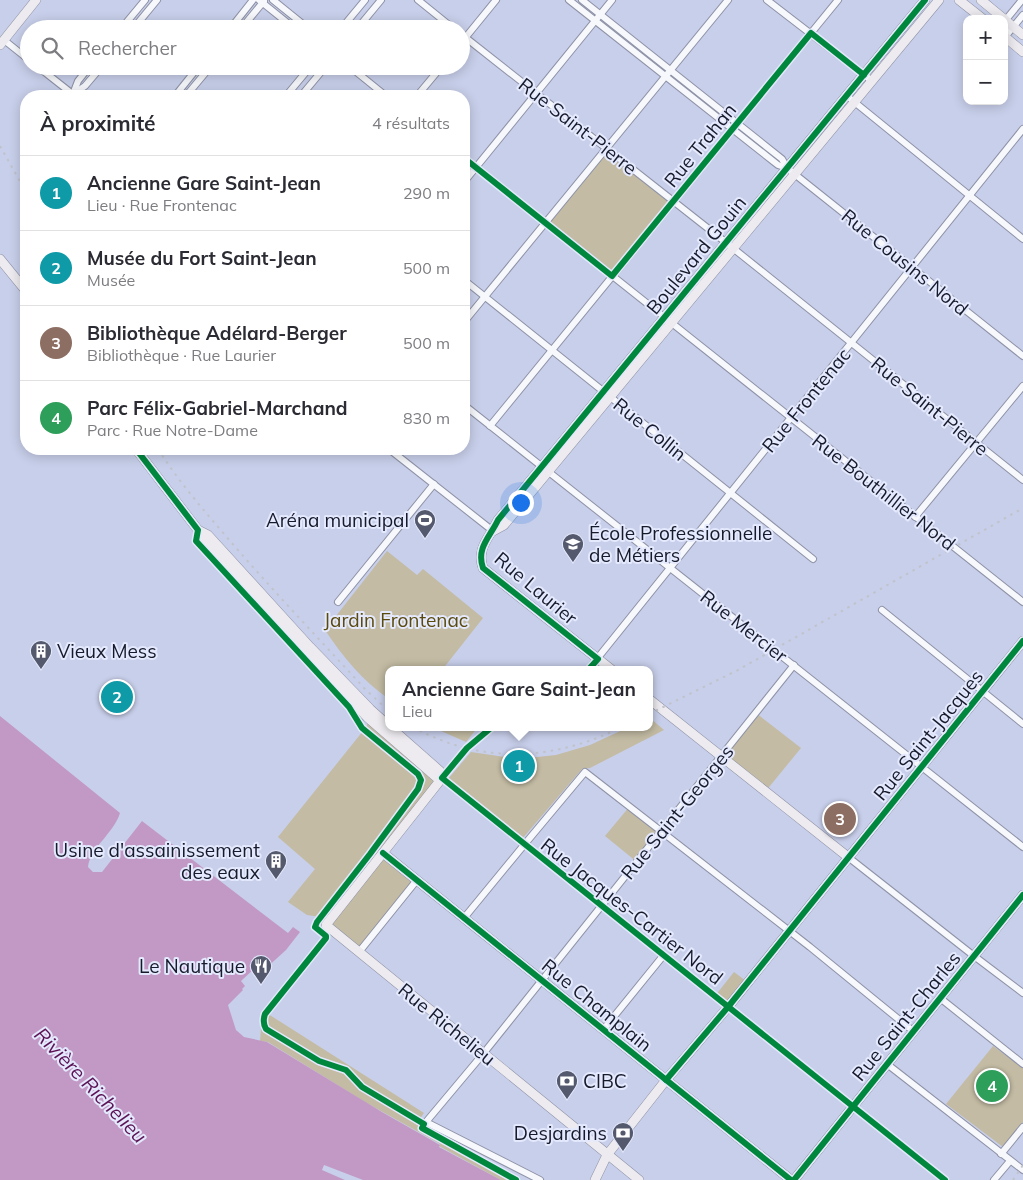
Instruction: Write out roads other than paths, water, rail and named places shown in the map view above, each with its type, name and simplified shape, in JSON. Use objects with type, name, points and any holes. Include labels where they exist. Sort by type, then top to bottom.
[{"type":"street","points":[[20,20],[36,0]]},
{"type":"street","points":[[128,20],[145,0]]},
{"type":"street","points":[[140,20],[157,0]]},
{"type":"street","points":[[237,20],[253,0]]},
{"type":"street","points":[[273,0],[298,20]]},
{"type":"street","points":[[348,20],[365,0]]},
{"type":"street","points":[[364,20],[380,0]]},
{"type":"street","points":[[418,0],[443,20]]},
{"type":"street","points":[[470,30],[496,0]]},
{"type":"street","name":"Rue Cousins Nord","points":[[569,0],[666,76],[782,159],[787,168],[1023,356]]},
{"type":"street","name":"Rue Cousins Nord","points":[[582,0],[670,70],[735,126]]},
{"type":"street","points":[[470,175],[612,0]]},
{"type":"street","points":[[470,315],[728,0]]},
{"type":"street","points":[[767,0],[872,81]]},
{"type":"street","name":"Rue Trahan","points":[[490,426],[838,0]]},
{"type":"street","name":"Boulevard Gouin","points":[[493,531],[498,520],[545,469],[668,321],[787,168],[925,0]]},
{"type":"street","name":"Boulevard Gouin","points":[[729,245],[795,174],[939,0]]},
{"type":"street","points":[[959,0],[978,15]]},
{"type":"street","points":[[981,0],[998,15]]},
{"type":"street","points":[[1008,16],[1022,0]]},
{"type":"street","points":[[248,20],[262,1],[284,20]]},
{"type":"street","points":[[1008,32],[1023,15]]},
{"type":"street","points":[[131,17],[134,20]]},
{"type":"street","points":[[20,20],[2,43],[20,54]]},
{"type":"street","points":[[1008,23],[1023,35]]},
{"type":"street","points":[[1008,39],[1023,52]]},
{"type":"street","name":"Rue Saint-Pierre","points":[[470,43],[729,245],[1023,480]]},
{"type":"street","points":[[887,46],[895,53]]},
{"type":"street","points":[[48,75],[68,90]]},
{"type":"street","points":[[75,90],[78,81],[83,75]]},
{"type":"street","points":[[80,90],[94,75]]},
{"type":"street","points":[[180,90],[192,75]]},
{"type":"street","points":[[191,90],[204,75]]},
{"type":"street","points":[[291,90],[304,75]]},
{"type":"street","points":[[306,90],[318,75]]},
{"type":"street","points":[[360,75],[379,90]]},
{"type":"street","points":[[422,90],[434,75]]},
{"type":"street","points":[[847,96],[1023,239]]},
{"type":"street","name":"Rue Frontenac","points":[[592,666],[1023,129]]},
{"type":"street","name":"Rue Bouthillier Nord","points":[[470,163],[1023,602]]},
{"type":"street","points":[[0,259],[20,284]]},
{"type":"street","name":"Rue Collin","points":[[470,285],[812,559]]},
{"type":"street","points":[[915,517],[1023,386]]},
{"type":"street","name":"Rue Mercier","points":[[470,410],[1023,847]]},
{"type":"street","name":"Rue Jacques-Cartier Nord","points":[[141,455],[198,530],[202,540],[366,717],[436,778],[442,778],[945,1180]]},
{"type":"street","points":[[397,455],[493,531]]},
{"type":"street","points":[[338,602],[434,484]]},
{"type":"street","name":"Rue Jacques-Cartier Nord","points":[[198,530],[208,535],[324,661],[385,722]]},
{"type":"street","name":"Rue Laurier","points":[[493,531],[482,548],[480,559],[483,568],[607,666]]},
{"type":"street","points":[[882,610],[1023,724]]},
{"type":"street","name":"Rue Saint-Jacques","points":[[595,1180],[607,1155],[666,1080],[728,1007],[1023,640]]},
{"type":"street","name":"Rue Saint-Georges","points":[[540,1180],[426,1122],[483,1054],[794,665]]},
{"type":"street","points":[[653,702],[1023,993]]},
{"type":"street","name":"Rue Jacques-Cartier Nord","points":[[395,731],[441,772],[442,778]]},
{"type":"street","points":[[383,853],[467,748],[487,731]]},
{"type":"street","points":[[464,918],[586,772],[789,930],[913,1032]]},
{"type":"street","name":"Rue Champlain","points":[[383,853],[793,1180]]},
{"type":"street","name":"Rue Richelieu","points":[[383,853],[326,925],[639,1180]]},
{"type":"street","points":[[359,952],[417,880]]},
{"type":"street","name":"Rue Saint-Charles","points":[[793,1180],[1023,895]]},
{"type":"street","points":[[603,1030],[663,956]]},
{"type":"street","points":[[940,998],[1023,1064]]},
{"type":"street","points":[[887,1064],[1023,1170]]},
{"type":"street","points":[[1001,1154],[1023,1127]]},
{"type":"street","points":[[994,1180],[1010,1161]]},
{"type":"water","name":"Rivière Richelieu","points":[[0,716],[120,813],[113,827],[93,853],[88,867],[93,872],[102,872],[142,821],[288,933],[293,927],[300,932],[286,950],[264,970],[258,965],[241,981],[245,986],[243,990],[228,1005],[236,1030],[244,1037],[267,1042],[440,1145],[439,1147],[501,1180],[363,1180],[324,1165],[322,1170],[345,1180],[0,1180]]},
{"type":"railway","points":[[0,146],[20,181]]},
{"type":"railway","points":[[162,455],[193,497],[247,561],[366,690],[385,707]]},
{"type":"railway","points":[[653,712],[738,670],[1023,508]]},
{"type":"railway","points":[[422,731],[465,748],[491,753],[518,754],[570,747],[613,731]]},
{"type":"railway","points":[[1013,1180],[1023,1165]]},
{"type":"place","name":"Aréna municipal","points":[[425,539]]},
{"type":"place","name":"École Professionnelle de Métiers","points":[[573,563]]},
{"type":"place","name":"Vieux Mess","points":[[41,670]]},
{"type":"place","name":"Musée du Fort Saint-Jean","points":[[117,697]]},
{"type":"place","name":"Ancienne Gare Saint-Jean","points":[[519,766]]},
{"type":"place","name":"Bibliothèque Adélard-Berger","points":[[840,819]]},
{"type":"place","name":"Usine d'assainissement des eaux","points":[[276,880]]},
{"type":"place","name":"Le Nautique","points":[[261,985]]},
{"type":"place","name":"Parc Félix-Gabriel-Marchand","points":[[992,1086]]},
{"type":"place","name":"CIBC","points":[[567,1100]]},
{"type":"place","name":"Desjardins","points":[[623,1152]]},
{"type":"park label","name":"Jardin Frontenac","points":[[396,620]]}]
